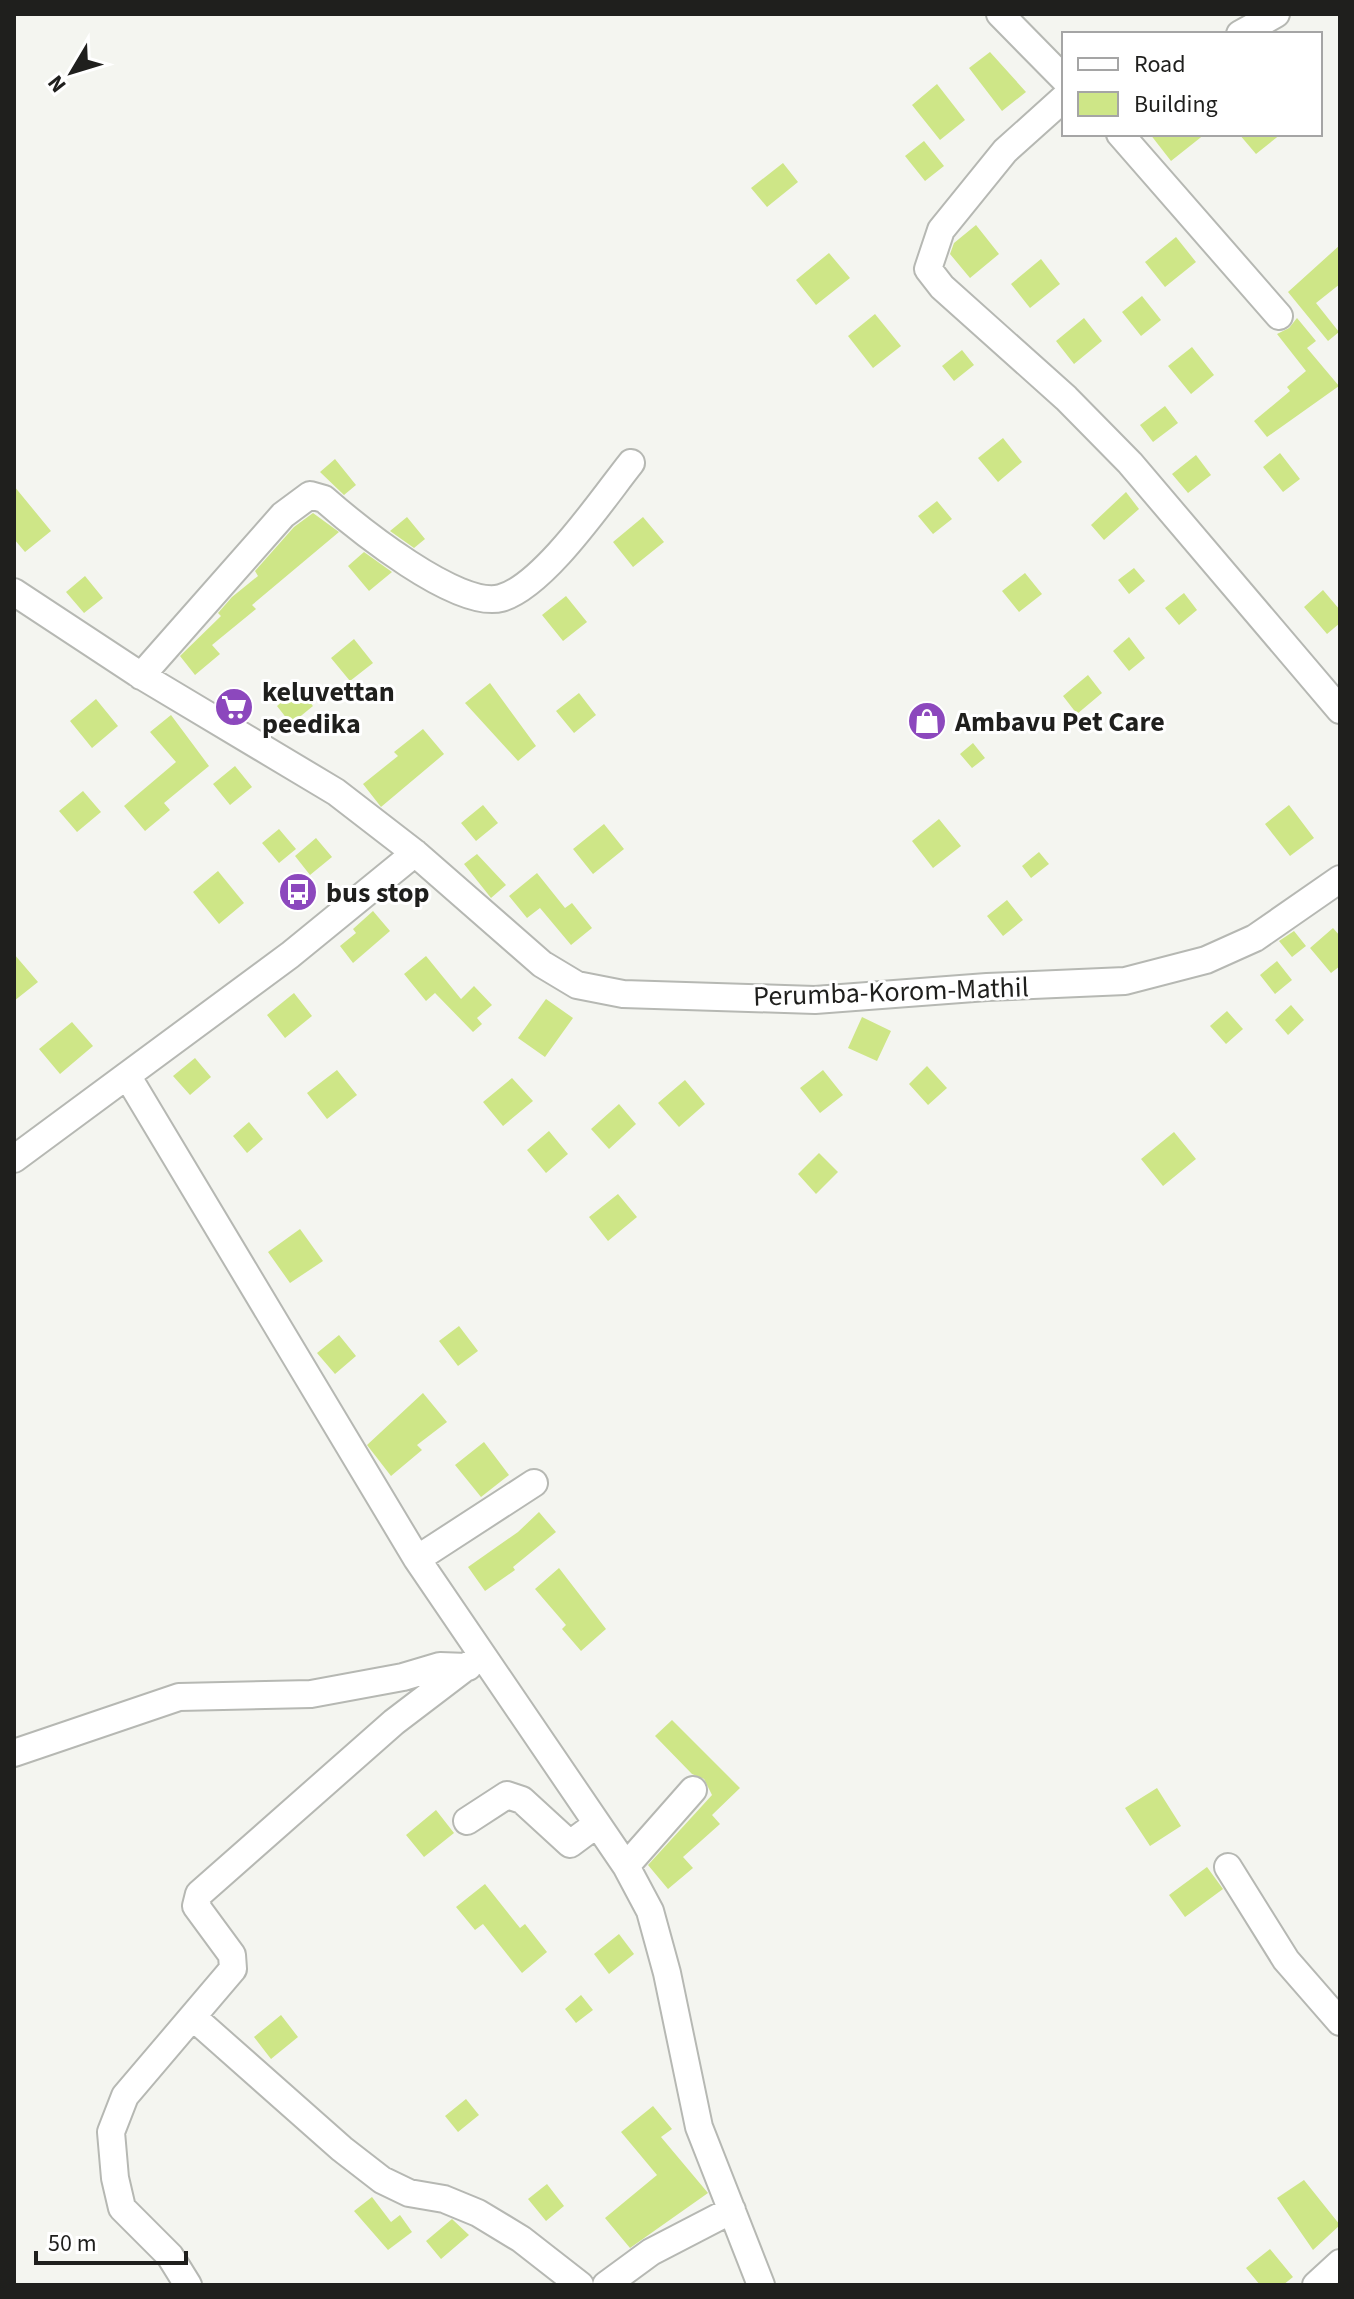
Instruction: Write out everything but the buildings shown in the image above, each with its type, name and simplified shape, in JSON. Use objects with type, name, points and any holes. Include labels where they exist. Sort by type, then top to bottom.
[{"type":"street","points":[[1000,14],[1062,77]]},
{"type":"street","points":[[1244,32],[1276,14]]},
{"type":"street","points":[[1062,100],[1005,151],[941,230],[928,269],[942,287],[1042,376],[1130,463],[1340,710]]},
{"type":"street","points":[[1122,136],[1279,316]]},
{"type":"street","points":[[141,676],[283,515],[310,495],[324,499],[393,555],[476,598],[501,598],[525,585],[556,557],[631,463]]},
{"type":"street","name":"Perumba-Korom-Mathil","points":[[14,592],[141,676],[336,792],[415,853],[542,964],[577,985],[623,994],[786,999],[1125,981],[1206,960],[1255,938],[1340,879]]},
{"type":"street","points":[[14,1159],[290,955],[415,853]]},
{"type":"street","points":[[128,1077],[475,1661],[597,1824],[626,1866],[650,1911],[667,1973],[699,2127],[761,2285]]},
{"type":"street","points":[[417,1559],[534,1483]]},
{"type":"street","points":[[14,1753],[179,1697],[311,1694],[475,1661]]},
{"type":"street","points":[[188,2285],[170,2256],[122,2208],[115,2178],[111,2132],[125,2096],[233,1969],[232,1955],[196,1906],[199,1894],[394,1722],[475,1661]]},
{"type":"street","points":[[626,1866],[693,1790]]},
{"type":"street","points":[[467,1821],[507,1795],[522,1800],[570,1844],[597,1824]]},
{"type":"street","points":[[1228,1867],[1286,1960],[1340,2022]]},
{"type":"street","points":[[194,2018],[342,2149],[382,2180],[409,2193],[444,2199],[478,2213],[521,2239],[580,2285]]},
{"type":"street","points":[[606,2285],[651,2252],[732,2210]]},
{"type":"place","name":"keluvettan peedika","points":[[234,707]]},
{"type":"place","name":"Ambavu Pet Care","points":[[927,721]]},
{"type":"place","name":"bus stop","points":[[298,892]]}]
